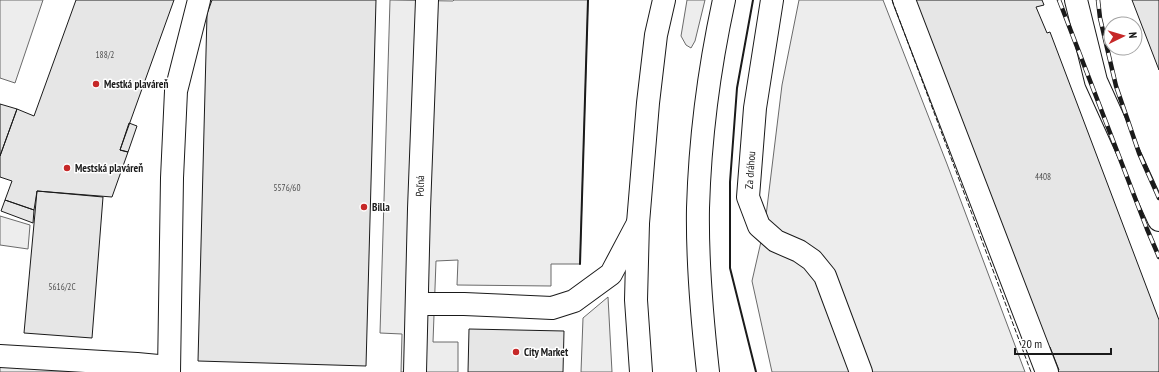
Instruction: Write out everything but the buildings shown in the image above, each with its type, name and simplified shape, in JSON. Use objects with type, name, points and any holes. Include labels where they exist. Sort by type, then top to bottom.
[{"type":"main road","points":[[11,362],[137,364],[169,369],[172,178],[176,91],[199,0]]},
{"type":"main road","name":"Poľná","points":[[415,372],[419,209],[427,0]]},
{"type":"main road","points":[[641,372],[636,300],[638,223],[648,103],[656,35],[664,0]]},
{"type":"main road","points":[[708,372],[699,273],[698,208],[705,107],[714,48],[724,0]]},
{"type":"main road","name":"Za dráhou","points":[[772,0],[755,108],[748,197],[759,226],[776,241],[799,251],[812,260],[825,276],[862,372]]},
{"type":"main road","points":[[904,0],[1047,372]]},
{"type":"main road","points":[[1076,0],[1096,81],[1159,220]]},
{"type":"main road","points":[[417,304],[464,304],[552,308],[574,301],[611,274],[638,223]]},
{"type":"shaded area","points":[[0,0],[43,0],[15,83],[0,78]]},
{"type":"shaded area","points":[[390,0],[588,0],[580,264],[551,264],[551,286],[457,285],[458,260],[436,261],[433,342],[458,342],[458,372],[401,372],[402,334],[380,333]]},
{"type":"shaded area","points":[[687,0],[705,0],[695,41],[691,48],[686,45],[681,36]]},
{"type":"shaded area","points":[[799,0],[883,0],[947,164],[1025,372],[772,372],[752,281],[765,224],[782,85]]},
{"type":"shaded area","points":[[0,216],[30,225],[28,249],[0,245]]},
{"type":"shaded area","points":[[608,297],[612,372],[581,372],[583,318]]},
{"type":"shaded area","points":[[0,361],[135,372],[0,372]]},
{"type":"railway","points":[[1059,0],[1159,257]]},
{"type":"railway","points":[[1098,0],[1100,18],[1116,86],[1139,153],[1159,198]]},
{"type":"fence","points":[[892,0],[1031,372]]},
{"type":"wall","points":[[580,264],[588,0]]},
{"type":"wall","points":[[753,0],[737,88],[730,182],[730,268],[756,372]]},
{"type":"place","name":"Mestká plaváreň","points":[[96,84]]},
{"type":"place","name":"Mestská plaváreň","points":[[67,168]]},
{"type":"place","name":"Billa","points":[[364,207]]},
{"type":"place","name":"City Market","points":[[516,352]]}]
